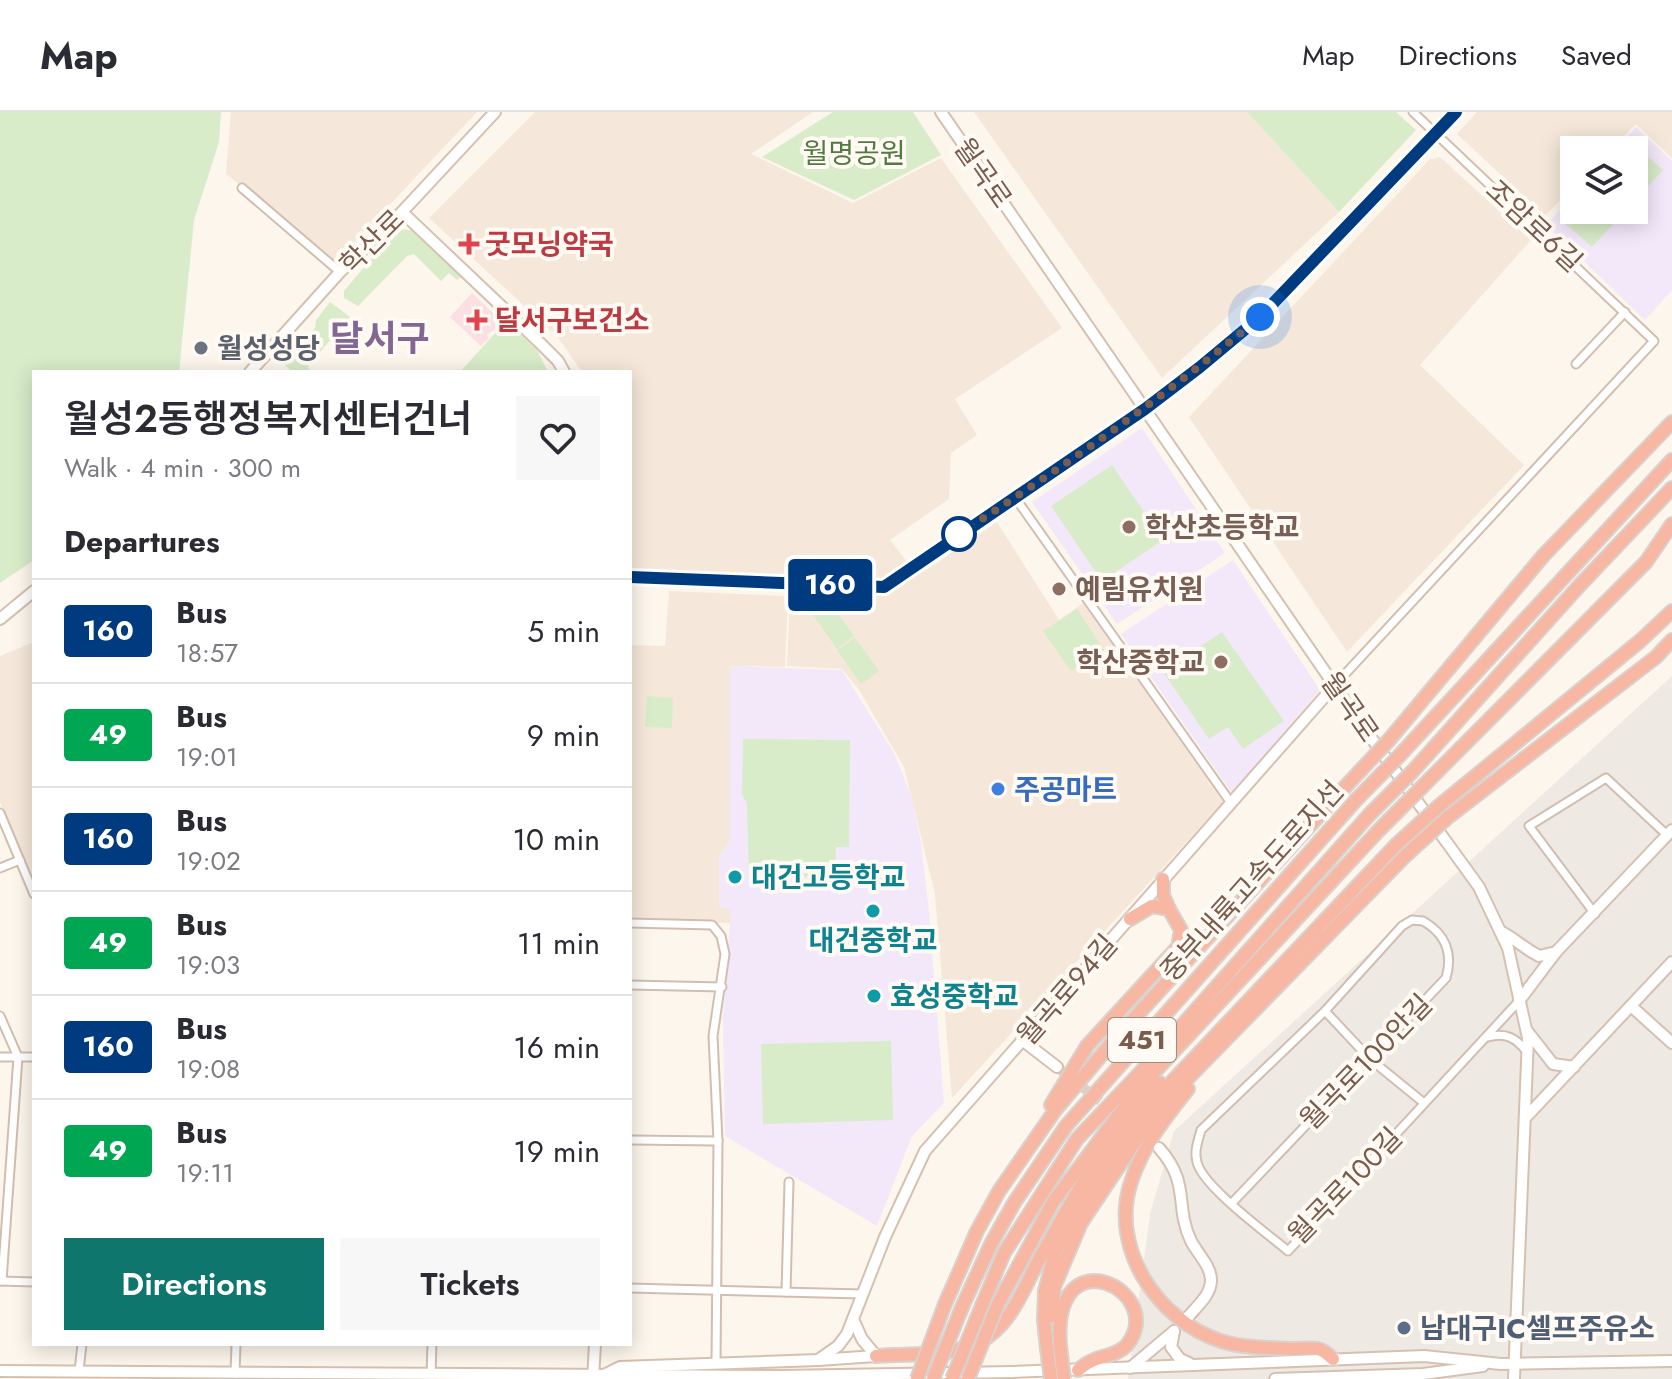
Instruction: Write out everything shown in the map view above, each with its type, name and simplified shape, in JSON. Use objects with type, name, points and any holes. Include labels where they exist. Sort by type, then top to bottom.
[{"type":"highway","points":[[999,1191],[1056,1109],[1100,1056],[1389,740],[1543,556],[1672,422]]},
{"type":"highway","name":"중부내륙고속도로지선","points":[[933,1379],[991,1244],[1014,1203],[1066,1126],[1356,800],[1672,460]]},
{"type":"highway","name":"중부내륙고속도로지선","points":[[952,1379],[1004,1253],[1077,1139],[1138,1075],[1369,815],[1672,488]]},
{"type":"highway","points":[[968,1379],[998,1304],[1053,1202],[1135,1093],[1380,829],[1646,562],[1672,524]]},
{"type":"highway","points":[[1054,1347],[1044,1320],[1045,1291],[1055,1252],[1105,1168],[1148,1107],[1396,845],[1672,611]]},
{"type":"highway","points":[[1061,1379],[1051,1322],[1054,1287],[1081,1223],[1155,1112],[1405,856],[1447,818],[1656,657],[1672,640]]},
{"type":"highway","points":[[917,1379],[945,1304],[977,1231],[999,1191],[1087,1046],[1178,947],[1181,930],[1163,895],[1163,879]]},
{"type":"highway","points":[[1130,919],[1152,906],[1169,909]]},
{"type":"highway","points":[[876,1356],[936,1354],[976,1344],[987,1338],[1019,1302],[1037,1262],[1096,1161],[1142,1100],[1228,1023]]},
{"type":"highway","points":[[1222,1046],[1155,1130],[1142,1153],[1129,1185],[1127,1207],[1127,1229],[1133,1255],[1152,1294],[1192,1330],[1222,1342],[1262,1348],[1320,1349],[1333,1359]]},
{"type":"highway","points":[[1051,1379],[1058,1323],[1065,1298],[1074,1289],[1095,1280],[1108,1283],[1125,1292],[1131,1301],[1135,1323],[1129,1342],[1122,1350],[1093,1360],[1078,1370]]},
{"type":"main road","name":"학산로","points":[[252,370],[340,272],[402,212],[495,112]]},
{"type":"main road","name":"월곡로","points":[[941,112],[1334,686],[1479,887],[1508,948],[1526,1029],[1527,1053],[1527,1116],[1514,1379]]},
{"type":"main road","points":[[632,577],[884,587],[1145,409],[1200,367],[1260,317],[1456,112]]},
{"type":"main road","points":[[402,212],[539,342],[563,370]]},
{"type":"main road","points":[[0,619],[32,593]]},
{"type":"main road","name":"월곡로94길","points":[[818,1360],[838,1346],[847,1334],[925,1151],[1334,686]]},
{"type":"main road","points":[[1519,1001],[1556,952],[1670,833]]},
{"type":"main road","points":[[1500,931],[1539,956],[1556,952]]},
{"type":"main road","points":[[1527,1116],[1672,962]]},
{"type":"main road","points":[[1631,1006],[1672,1043]]},
{"type":"main road","points":[[1526,1029],[1553,1064],[1574,1067]]},
{"type":"main road","points":[[1022,1040],[1057,1067]]},
{"type":"main road","points":[[1159,1148],[1177,1173],[1185,1225],[1211,1279],[1208,1294],[1188,1317]]},
{"type":"main road","points":[[853,1319],[862,1339],[876,1356]]},
{"type":"main road","points":[[1130,1368],[1174,1331],[1171,1347],[1175,1354],[1195,1366]]},
{"type":"main road","points":[[595,1346],[596,1377]]},
{"type":"main road","points":[[596,1377],[620,1367],[876,1356]]},
{"type":"main road","points":[[0,1371],[596,1377],[901,1375],[1424,1356],[1501,1364],[1672,1361]]},
{"type":"main road","points":[[1275,1379],[1423,1374],[1501,1364]]},
{"type":"street","name":"조암로6길","points":[[1334,686],[1654,341],[1413,112]]},
{"type":"street","points":[[242,188],[340,272]]},
{"type":"street","points":[[1576,364],[1625,312]]},
{"type":"street","points":[[1014,496],[1231,803]]},
{"type":"street","points":[[1595,914],[1529,826],[1606,778],[1670,833]]},
{"type":"street","points":[[0,813],[32,889]]},
{"type":"street","points":[[0,868],[20,860]]},
{"type":"street","name":"월곡로100길","points":[[1412,920],[1402,926],[1325,1011],[1201,1130],[1195,1158],[1199,1170],[1231,1204],[1288,1251],[1519,1001]]},
{"type":"street","name":"월곡로100안길","points":[[1231,1204],[1446,978],[1450,966],[1449,949],[1443,937],[1423,921],[1412,920]]},
{"type":"street","points":[[632,923],[712,925],[721,936],[725,954],[713,1036],[718,1141],[716,1364]]},
{"type":"street","points":[[632,985],[722,987]]},
{"type":"street","points":[[1325,1011],[1370,1059],[1424,1103]]},
{"type":"street","points":[[0,1016],[18,1057],[1,1281],[32,1282]]},
{"type":"street","points":[[1485,1038],[1500,1033],[1517,1039],[1527,1053]]},
{"type":"street","points":[[0,1057],[32,1057]]},
{"type":"street","points":[[632,1140],[718,1141]]},
{"type":"street","points":[[786,1292],[789,1182]]},
{"type":"street","points":[[632,1288],[862,1294]]},
{"type":"street","points":[[79,1371],[82,1346]]},
{"type":"street","points":[[235,1374],[236,1346]]},
{"type":"street","points":[[431,1375],[432,1346]]},
{"type":"shaded area","points":[[231,112],[477,112],[335,263],[226,174]]},
{"type":"shaded area","points":[[535,112],[813,112],[751,154],[853,203],[941,158],[1062,328],[955,399],[977,435],[951,453],[949,499],[890,540],[908,563],[884,580],[849,582],[632,570],[632,370],[581,370],[557,336],[429,218]]},
{"type":"shaded area","points":[[974,112],[1247,112],[1339,212],[1162,378]]},
{"type":"shaded area","points":[[1477,112],[1672,112],[1672,158],[1636,124],[1624,136],[1560,136],[1560,200],[1545,216],[1457,134]]},
{"type":"shaded area","points":[[1636,127],[1646,136],[1628,136]]},
{"type":"shaded area","points":[[1648,138],[1672,161],[1672,290],[1645,320],[1546,225],[1560,210],[1560,224],[1648,224]]},
{"type":"shaded area","points":[[1440,157],[1531,240],[1420,365],[1524,465],[1347,652],[1189,417],[1430,159]]},
{"type":"shaded area","name":"달서구보건소","points":[[472,293],[503,323],[487,335],[489,338],[481,346],[450,317]]},
{"type":"shaded area","name":"학산초등학교","points":[[1142,428],[1225,553],[1117,624],[1032,502]]},
{"type":"shaded area","points":[[997,522],[1059,620],[1083,603],[1223,802],[952,1098],[935,894],[904,767],[859,690],[842,669],[787,666],[790,596],[854,598],[876,594],[928,569]]},
{"type":"shaded area","name":"학산중학교","points":[[1233,560],[1320,690],[1232,793],[1121,634]]},
{"type":"shaded area","points":[[669,591],[788,596],[785,667],[730,666],[732,813],[730,841],[719,857],[719,907],[731,908],[731,923],[632,922],[632,645],[665,646]]},
{"type":"shaded area","points":[[32,643],[32,874],[0,802],[0,656]]},
{"type":"shaded area","points":[[730,666],[842,670],[895,755],[912,798],[929,912],[944,1103],[912,1136],[877,1226],[725,1136],[723,1019],[731,909],[719,907],[719,857],[730,841]]},
{"type":"shaded area","points":[[1672,676],[1672,1379],[1128,1379],[1150,1214],[1174,1131]]},
{"type":"green space","points":[[0,112],[221,112],[219,142],[194,220],[179,370],[32,370],[32,561],[0,583]]},
{"type":"green space","name":"월명공원","points":[[833,112],[913,112],[941,155],[854,200],[762,157]]},
{"type":"green space","points":[[1247,112],[1396,112],[1416,130],[1339,212]]},
{"type":"green space","points":[[1648,157],[1663,170],[1648,186]]},
{"type":"green space","points":[[1566,224],[1613,224],[1592,247]]},
{"type":"green space","points":[[400,229],[416,231],[464,274],[457,280],[449,273],[441,281],[414,254],[407,256],[358,306],[344,298],[344,291],[392,234]]},
{"type":"green space","points":[[330,302],[350,317],[308,366],[309,370],[291,370],[282,363],[315,328],[316,320]]},
{"type":"green space","points":[[506,321],[537,350],[547,370],[462,370]]},
{"type":"green space","points":[[1112,465],[1163,540],[1102,581],[1051,506]]},
{"type":"green space","points":[[830,603],[854,636],[837,649],[813,615]]},
{"type":"green space","points":[[1077,609],[1104,650],[1071,671],[1043,631]]},
{"type":"green space","points":[[1222,632],[1284,721],[1243,749],[1228,727],[1209,739],[1163,672]]},
{"type":"green space","points":[[855,638],[879,671],[861,684],[837,650]]},
{"type":"green space","points":[[647,696],[673,698],[672,728],[645,727]]},
{"type":"green space","points":[[743,739],[850,740],[849,847],[836,847],[835,876],[749,877],[747,803],[742,795]]},
{"type":"green space","points":[[891,1041],[893,1120],[763,1124],[761,1044]]},
{"type":"tunnel","points":[[1057,1067],[1124,1120]]},
{"type":"bus line","name":"160","points":[[632,577],[884,587],[1145,409],[1200,367],[1260,317],[1456,112]]},
{"type":"place","name":"굿모닝약국","points":[[469,244]]},
{"type":"place","name":"달서구보건소","points":[[477,320]]},
{"type":"place","name":"월성성당","points":[[201,348]]},
{"type":"place","name":"학산초등학교","points":[[1129,527]]},
{"type":"place","name":"예림유치원","points":[[1059,589]]},
{"type":"place","name":"학산중학교","points":[[1221,662]]},
{"type":"place","name":"주공마트","points":[[998,789]]},
{"type":"place","name":"대건고등학교","points":[[735,877]]},
{"type":"place","name":"대건중학교","points":[[873,911]]},
{"type":"place","name":"효성중학교","points":[[874,996]]},
{"type":"place","name":"남대구IC셀프주유소","points":[[1404,1328]]},
{"type":"district","name":"달서구","points":[[380,338]]},
{"type":"route","points":[[959,534],[1145,409],[1260,317]]}]
